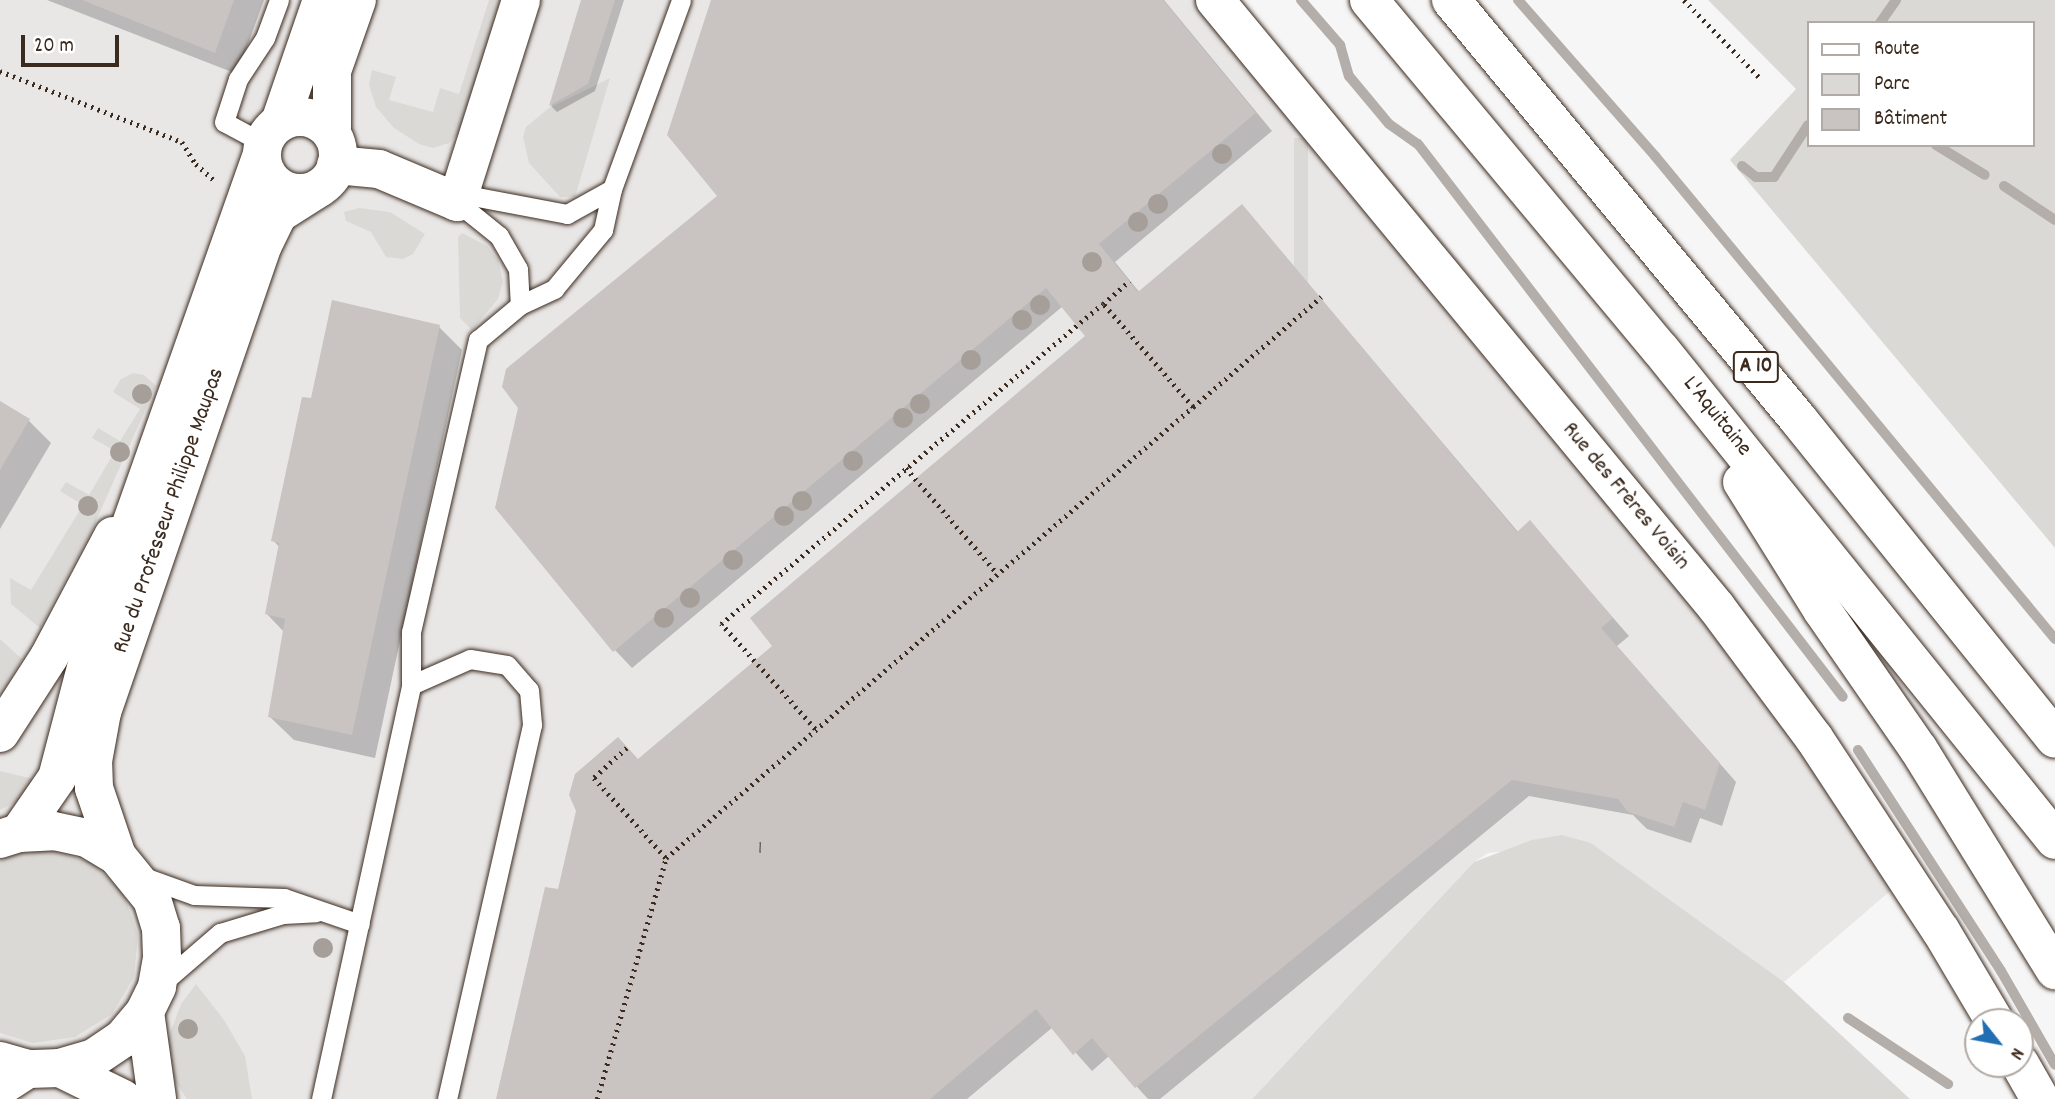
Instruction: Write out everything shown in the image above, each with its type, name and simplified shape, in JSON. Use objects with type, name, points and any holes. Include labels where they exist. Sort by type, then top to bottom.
[{"type":"main road","name":"Rue du Professeur Philippe Maupas","points":[[10,836],[57,778],[102,606],[148,469],[322,0]]},
{"type":"main road","points":[[328,163],[302,116],[268,141],[264,169],[280,188],[303,193],[328,163],[332,71],[357,0]]},
{"type":"main road","points":[[328,163],[379,169],[457,202],[521,0]]},
{"type":"main road","name":"Rue des Frères Voisin","points":[[1215,0],[1717,608],[1814,738],[1941,931],[1987,1008]]},
{"type":"main road","name":"L'Aquitaine","points":[[1369,0],[1660,349],[2055,840]]},
{"type":"main road","name":"A 10","points":[[1451,0],[1798,419],[2055,739]]},
{"type":"main road","name":"Rue du Professeur Philippe Maupas","points":[[157,1099],[151,1000],[161,928],[152,899],[127,865],[94,788],[93,761],[102,712],[263,245],[278,214],[328,163]]},
{"type":"main road","points":[[1660,349],[1822,610],[1919,750],[2055,970]]},
{"type":"main road","name":"Rue du Professeur Philippe Maupas","points":[[0,733],[77,607],[148,469]]},
{"type":"main road","points":[[10,836],[54,831],[87,838],[127,865]]},
{"type":"main road","points":[[22,1071],[93,1058],[122,1039],[151,1000]]},
{"type":"main road","points":[[22,1071],[123,1099]]},
{"type":"main road","points":[[2028,1078],[2040,1099]]},
{"type":"lane","points":[[268,141],[224,122],[238,79],[265,38],[279,0]]},
{"type":"lane","points":[[321,1099],[411,685],[411,632],[478,340],[520,305],[554,289],[603,230],[612,190],[681,0]]},
{"type":"lane","points":[[520,305],[519,269],[499,236],[457,202],[472,196],[567,214],[612,190]]},
{"type":"lane","points":[[411,685],[470,659],[507,665],[529,690],[532,724],[447,1099]]},
{"type":"lane","points":[[127,865],[194,895],[284,898],[360,924]]},
{"type":"lane","points":[[151,1000],[220,933],[283,914],[324,911]]},
{"type":"path","points":[[1684,0],[1761,79]]},
{"type":"path","points":[[0,71],[182,142],[208,177],[225,187]]},
{"type":"path","points":[[815,729],[721,624],[1129,281]]},
{"type":"path","points":[[597,1099],[666,858],[1321,297]]},
{"type":"path","points":[[1103,304],[1194,407]]},
{"type":"path","points":[[906,468],[997,573]]},
{"type":"path","points":[[628,748],[594,778],[666,858]]},
{"type":"shaded area","points":[[0,0],[1240,0],[1633,467],[1809,692],[1917,868],[1784,982],[1591,843],[1488,853],[1474,862],[1252,1099],[0,1099]]},
{"type":"green space","points":[[489,0],[507,0],[465,126],[449,143],[433,148],[419,144],[394,128],[376,107],[369,85],[372,70],[396,77],[389,100],[433,112],[440,88],[459,94]]},
{"type":"green space","points":[[1708,0],[2055,0],[2055,548],[1730,160],[1796,89]]},
{"type":"green space","points":[[610,78],[575,197],[560,197],[529,163],[523,137],[526,127],[549,108]]},
{"type":"green space","points":[[1294,138],[1308,138],[1308,498],[1294,498]]},
{"type":"green space","points":[[359,208],[390,212],[425,234],[413,254],[403,259],[386,257],[371,232],[346,221],[344,212]]},
{"type":"green space","points":[[462,233],[487,246],[498,260],[503,282],[498,299],[472,330],[460,318],[458,237]]},
{"type":"green space","points":[[133,373],[144,375],[156,386],[91,532],[40,628],[11,604],[10,578],[31,590],[83,505],[60,491],[66,482],[89,495],[115,451],[92,438],[98,428],[120,441],[140,409],[113,392],[121,379]]},
{"type":"green space","points":[[0,639],[22,659],[0,696]]},
{"type":"green space","points":[[0,771],[42,781],[30,795],[0,810]]},
{"type":"green space","points":[[1562,835],[1591,843],[1784,982],[1910,1099],[1252,1099],[1474,862],[1532,840]]},
{"type":"green space","points":[[51,850],[92,863],[123,893],[138,934],[134,977],[112,1014],[75,1037],[33,1043],[0,1033],[0,861],[8,855]]},
{"type":"green space","points":[[196,984],[224,1020],[245,1056],[252,1099],[187,1099],[173,1078],[166,1044],[181,1004]]},
{"type":"building","points":[[82,0],[234,0],[215,53]]},
{"type":"building","points":[[581,0],[615,0],[588,84],[549,106]]},
{"type":"building","points":[[711,0],[1163,0],[1256,113],[1099,244],[1138,292],[1242,204],[1517,532],[1530,520],[1613,618],[1601,628],[1720,763],[1705,810],[1683,802],[1674,827],[1628,812],[1618,799],[1512,780],[1135,1088],[1092,1038],[1073,1055],[1036,1009],[930,1099],[496,1099],[545,887],[558,889],[576,811],[569,795],[575,774],[618,737],[638,759],[772,646],[750,618],[1085,336],[1046,288],[613,652],[495,508],[518,408],[502,387],[506,369],[717,196],[667,135]]},
{"type":"building","points":[[332,300],[440,325],[352,735],[268,717],[285,619],[265,614],[279,543],[271,541],[302,397],[311,398]]},
{"type":"building","points":[[0,401],[30,419],[0,470]]},
{"type":"waterway","points":[[1301,0],[1340,45],[1349,76],[1389,124],[1418,144],[1843,697]]},
{"type":"waterway","points":[[1518,0],[1655,156],[2055,639]]},
{"type":"waterway","points":[[1881,21],[1896,0]]},
{"type":"waterway","points":[[1742,166],[1756,177],[1774,177],[1806,128]]},
{"type":"waterway","points":[[1939,147],[1985,175]]},
{"type":"waterway","points":[[2004,186],[2055,220]]},
{"type":"waterway","points":[[1858,750],[2001,971],[2055,1065]]},
{"type":"waterway","points":[[1848,1018],[1948,1084]]}]
